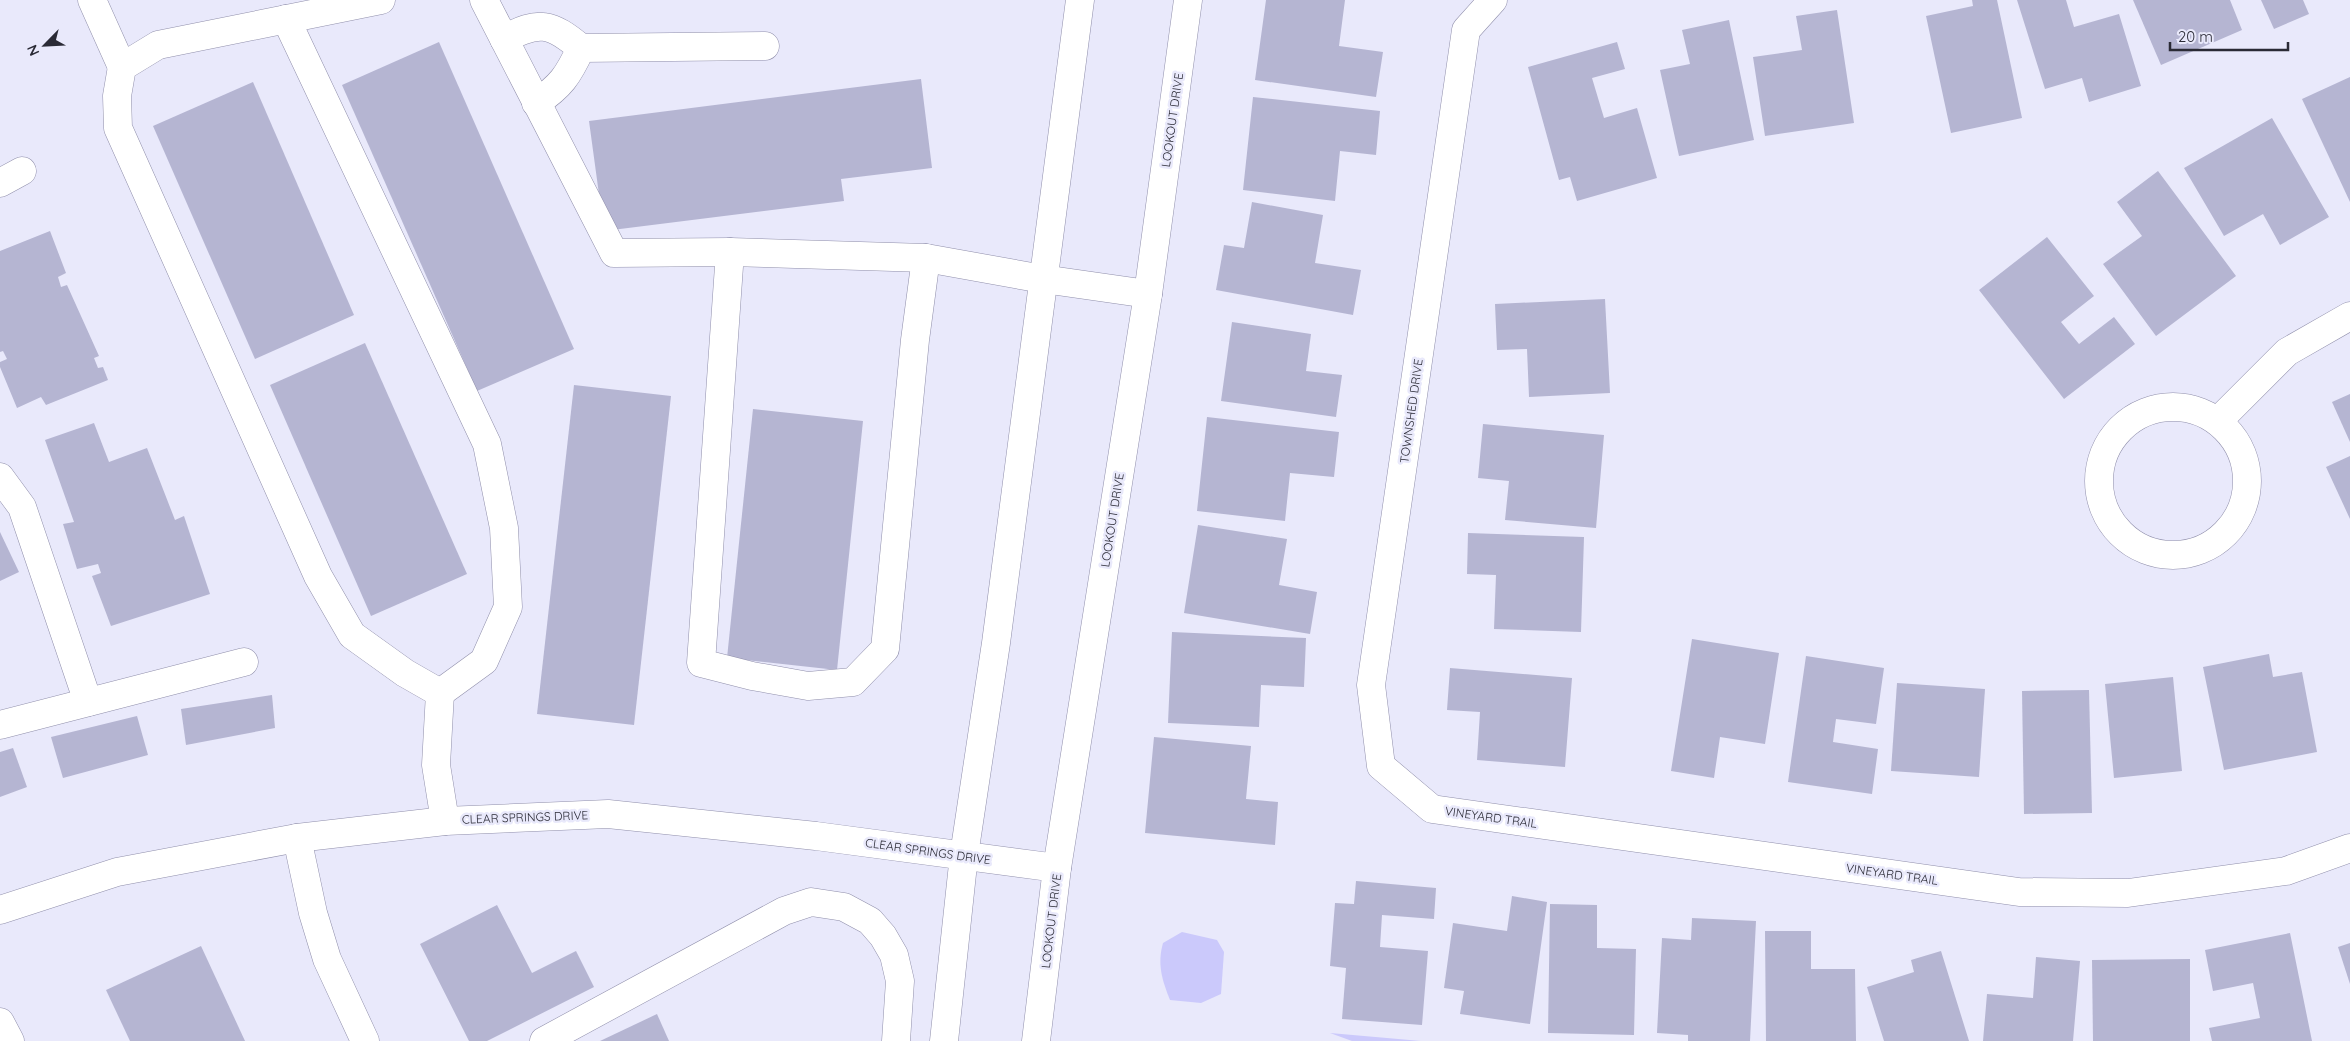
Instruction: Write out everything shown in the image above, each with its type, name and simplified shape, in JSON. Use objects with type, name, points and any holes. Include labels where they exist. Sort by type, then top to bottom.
[{"type":"street","points":[[92,0],[122,67],[117,96],[118,128],[318,576],[352,635],[405,673],[440,693]]},
{"type":"street","points":[[122,67],[158,44],[381,0]]},
{"type":"street","points":[[484,0],[614,253],[730,252],[926,258],[1043,279],[1148,294]]},
{"type":"street","points":[[944,1041],[964,856],[996,643],[1080,0]]},
{"type":"street","name":"LOOKOUT DRIVE","points":[[1036,1041],[1057,868],[1148,294],[1188,0]]},
{"type":"street","name":"TOWNSHED DRIVE","points":[[1432,809],[1381,766],[1371,685],[1466,30],[1493,0]]},
{"type":"street","points":[[286,19],[487,444],[504,528],[508,607],[484,661],[440,693]]},
{"type":"street","points":[[504,39],[520,30],[544,26],[564,35],[581,48],[765,46]]},
{"type":"street","points":[[536,103],[557,89],[574,64],[581,48]]},
{"type":"street","points":[[730,252],[701,663],[752,676],[808,686],[853,682],[885,649],[915,340],[926,258]]},
{"type":"street","points":[[2218,421],[2287,352],[2350,316]]},
{"type":"street","points":[[2185,406],[2218,421],[2241,448],[2243,457],[2248,484],[2238,519],[2213,545],[2205,548],[2179,556],[2143,550],[2114,528],[2099,496],[2100,460],[2118,428],[2149,409],[2185,406]]},
{"type":"street","points":[[0,478],[22,506],[88,702]]},
{"type":"street","points":[[0,724],[244,662]]},
{"type":"street","points":[[440,693],[436,765],[445,821]]},
{"type":"street","name":"VINEYARD TRAIL","points":[[1432,809],[2020,892],[2138,892],[2286,871],[2350,848]]},
{"type":"street","name":"CLEAR SPRINGS DRIVE","points":[[0,910],[117,872],[297,838],[445,821],[608,814],[816,836],[1057,868]]},
{"type":"street","points":[[297,838],[312,913],[327,960],[365,1041]]},
{"type":"street","points":[[544,1041],[784,910],[811,902],[844,907],[870,921],[883,936],[894,955],[900,981],[896,1041]]},
{"type":"street","points":[[0,1022],[10,1041]]},
{"type":"shaded area","points":[[1182,932],[1217,940],[1224,952],[1221,994],[1201,1003],[1170,1000],[1163,979],[1160,958],[1163,943]]},
{"type":"shaded area","points":[[1330,1033],[1421,1041],[1352,1041]]},
{"type":"building","points":[[1266,0],[1345,0],[1339,46],[1383,52],[1376,97],[1255,80]]},
{"type":"building","points":[[1972,0],[1997,0],[2022,118],[1951,133],[1926,16],[1973,6]]},
{"type":"building","points":[[2017,0],[2066,0],[2074,27],[2119,14],[2141,86],[2089,102],[2082,78],[2045,89]]},
{"type":"building","points":[[2133,0],[2230,0],[2242,30],[2161,65]]},
{"type":"building","points":[[2261,0],[2303,0],[2309,14],[2274,29]]},
{"type":"building","points":[[1837,10],[1854,123],[1765,136],[1753,57],[1802,50],[1796,16]]},
{"type":"building","points":[[1729,20],[1754,140],[1679,156],[1660,70],[1690,64],[1682,30]]},
{"type":"building","points":[[439,42],[574,349],[477,391],[342,85]]},
{"type":"building","points":[[1617,42],[1625,69],[1592,78],[1604,118],[1637,108],[1657,178],[1577,201],[1570,177],[1559,180],[1528,67]]},
{"type":"building","points":[[2350,77],[2350,202],[2302,99]]},
{"type":"building","points":[[921,79],[932,168],[841,179],[844,201],[604,231],[589,121]]},
{"type":"building","points":[[253,82],[354,315],[255,359],[153,126]]},
{"type":"building","points":[[1253,97],[1380,111],[1376,155],[1340,151],[1335,201],[1243,190]]},
{"type":"building","points":[[2272,118],[2329,217],[2280,245],[2263,214],[2224,236],[2184,168]]},
{"type":"building","points":[[2158,171],[2236,276],[2156,336],[2103,264],[2142,236],[2117,202]]},
{"type":"building","points":[[1252,202],[1323,215],[1315,263],[1361,270],[1353,315],[1216,290],[1224,245],[1244,248]]},
{"type":"building","points":[[50,231],[66,273],[58,277],[61,287],[67,285],[99,356],[94,358],[98,368],[103,367],[108,380],[46,405],[41,397],[17,408],[0,367],[0,362],[7,359],[3,351],[0,352],[0,251]]},
{"type":"building","points":[[2047,237],[2094,296],[2061,322],[2079,344],[2114,317],[2135,344],[2064,399],[1979,290]]},
{"type":"building","points":[[1605,299],[1610,393],[1529,397],[1527,349],[1497,350],[1495,304]]},
{"type":"building","points":[[1232,322],[1311,334],[1306,371],[1342,375],[1336,417],[1221,401]]},
{"type":"building","points":[[365,343],[467,574],[371,616],[270,385]]},
{"type":"building","points":[[574,385],[671,396],[634,725],[537,714]]},
{"type":"building","points":[[2350,394],[2350,442],[2332,402]]},
{"type":"building","points":[[753,409],[863,421],[837,670],[727,658]]},
{"type":"building","points":[[1207,417],[1339,432],[1334,477],[1290,473],[1285,521],[1197,511]]},
{"type":"building","points":[[94,423],[109,462],[147,448],[175,520],[184,516],[210,594],[111,626],[92,576],[101,573],[98,564],[77,569],[63,524],[74,522],[45,440]]},
{"type":"building","points":[[1483,424],[1604,435],[1596,528],[1505,520],[1509,481],[1478,478]]},
{"type":"building","points":[[2350,456],[2350,519],[2326,467]]},
{"type":"building","points":[[1198,525],[1287,539],[1279,585],[1317,592],[1310,634],[1184,613]]},
{"type":"building","points":[[0,532],[19,572],[0,581]]},
{"type":"building","points":[[1468,533],[1584,537],[1581,632],[1494,629],[1496,575],[1467,574]]},
{"type":"building","points":[[1172,632],[1306,638],[1304,687],[1261,685],[1259,727],[1168,723]]},
{"type":"building","points":[[1692,639],[1779,653],[1765,744],[1720,737],[1714,778],[1671,771]]},
{"type":"building","points":[[2269,654],[2273,677],[2302,672],[2317,752],[2224,770],[2203,667]]},
{"type":"building","points":[[1806,656],[1884,668],[1876,724],[1836,719],[1833,742],[1878,749],[1872,794],[1788,782]]},
{"type":"building","points":[[1450,668],[1572,678],[1565,767],[1477,760],[1480,712],[1447,710]]},
{"type":"building","points":[[2173,677],[2182,771],[2114,778],[2105,684]]},
{"type":"building","points":[[1897,683],[1985,689],[1979,777],[1891,771]]},
{"type":"building","points":[[2089,690],[2092,813],[2024,814],[2022,691]]},
{"type":"building","points":[[272,695],[275,728],[186,745],[181,709]]},
{"type":"building","points":[[137,716],[148,755],[63,778],[51,737]]},
{"type":"building","points":[[1154,737],[1251,746],[1246,799],[1278,802],[1275,845],[1145,833]]},
{"type":"building","points":[[13,748],[27,787],[0,797],[0,752]]},
{"type":"building","points":[[1356,881],[1436,888],[1434,919],[1382,915],[1380,947],[1428,951],[1422,1025],[1342,1019],[1346,968],[1330,966],[1335,903],[1354,904]]},
{"type":"building","points":[[1512,896],[1547,902],[1530,1024],[1460,1014],[1464,991],[1444,988],[1453,923],[1507,931]]},
{"type":"building","points":[[1550,904],[1597,905],[1597,948],[1636,949],[1634,1035],[1548,1033]]},
{"type":"building","points":[[497,905],[532,973],[576,951],[594,987],[487,1041],[469,1041],[420,944]]},
{"type":"building","points":[[1692,918],[1756,921],[1750,1041],[1688,1041],[1688,1035],[1657,1033],[1662,938],[1691,940]]},
{"type":"building","points":[[1765,931],[1811,931],[1811,969],[1855,969],[1856,1041],[1766,1041]]},
{"type":"building","points":[[2290,933],[2312,1041],[2212,1041],[2209,1028],[2260,1018],[2253,983],[2213,991],[2205,950]]},
{"type":"building","points":[[2350,943],[2350,984],[2338,947]]},
{"type":"building","points":[[201,946],[245,1041],[130,1041],[106,990]]},
{"type":"building","points":[[1941,951],[1969,1041],[1884,1041],[1867,987],[1914,972],[1911,960]]},
{"type":"building","points":[[2036,957],[2080,961],[2073,1041],[1983,1041],[1987,994],[2033,998]]},
{"type":"building","points":[[2190,959],[2190,1041],[2093,1041],[2092,960]]},
{"type":"building","points":[[657,1014],[669,1041],[600,1041]]}]
